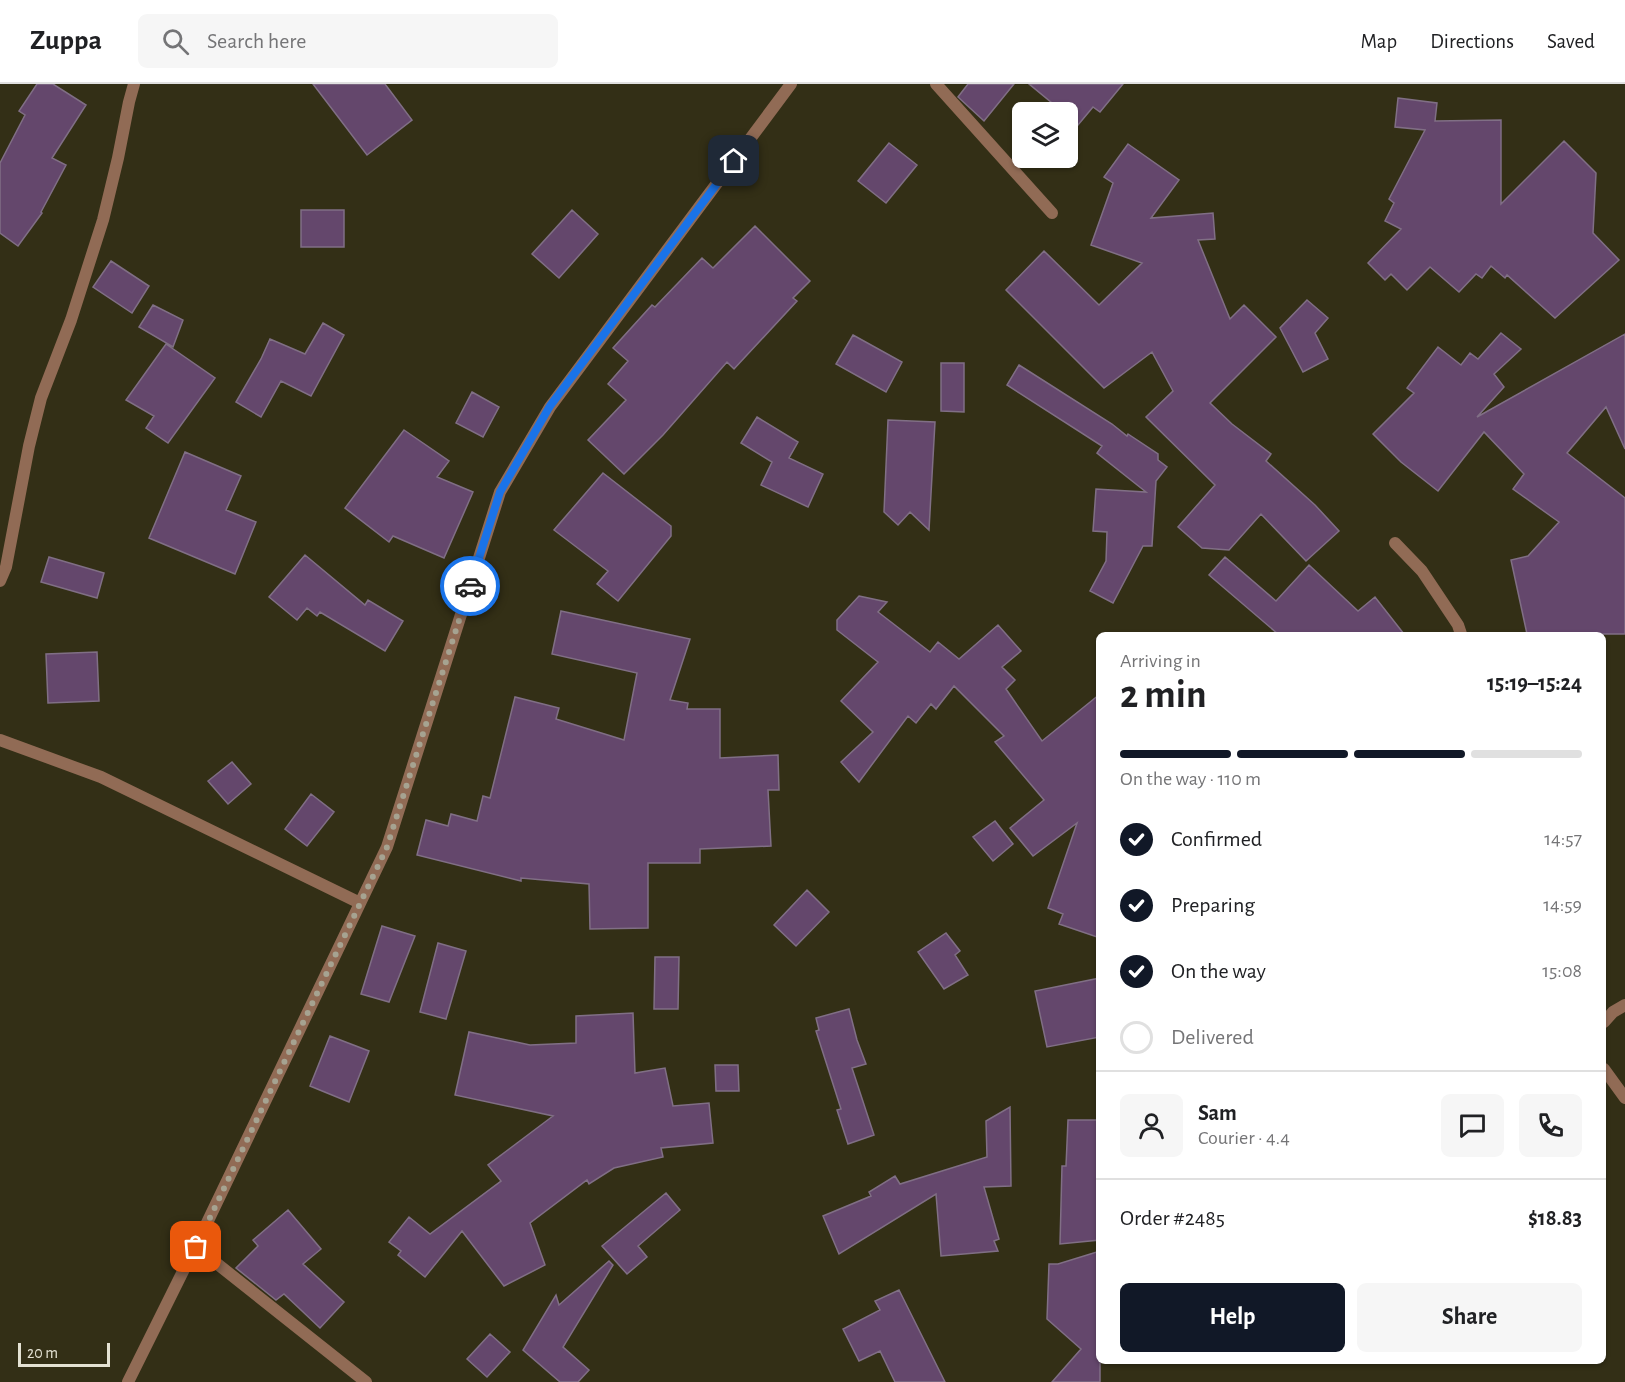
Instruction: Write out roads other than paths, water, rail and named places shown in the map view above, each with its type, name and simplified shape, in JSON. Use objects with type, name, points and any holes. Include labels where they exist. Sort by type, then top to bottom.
[{"type":"street","points":[[0,581],[6,567],[29,446],[41,398],[71,320],[103,220],[134,84]]},
{"type":"street","points":[[128,1382],[196,1247],[387,847],[500,492],[550,406],[791,84]]},
{"type":"street","points":[[936,84],[1052,213]]},
{"type":"street","points":[[1395,543],[1422,571],[1460,632]]},
{"type":"street","points":[[0,740],[101,777],[360,903]]},
{"type":"street","points":[[1606,1020],[1613,1012],[1625,1005]]},
{"type":"street","points":[[1606,1072],[1625,1098]]},
{"type":"street","points":[[196,1247],[366,1382]]}]
